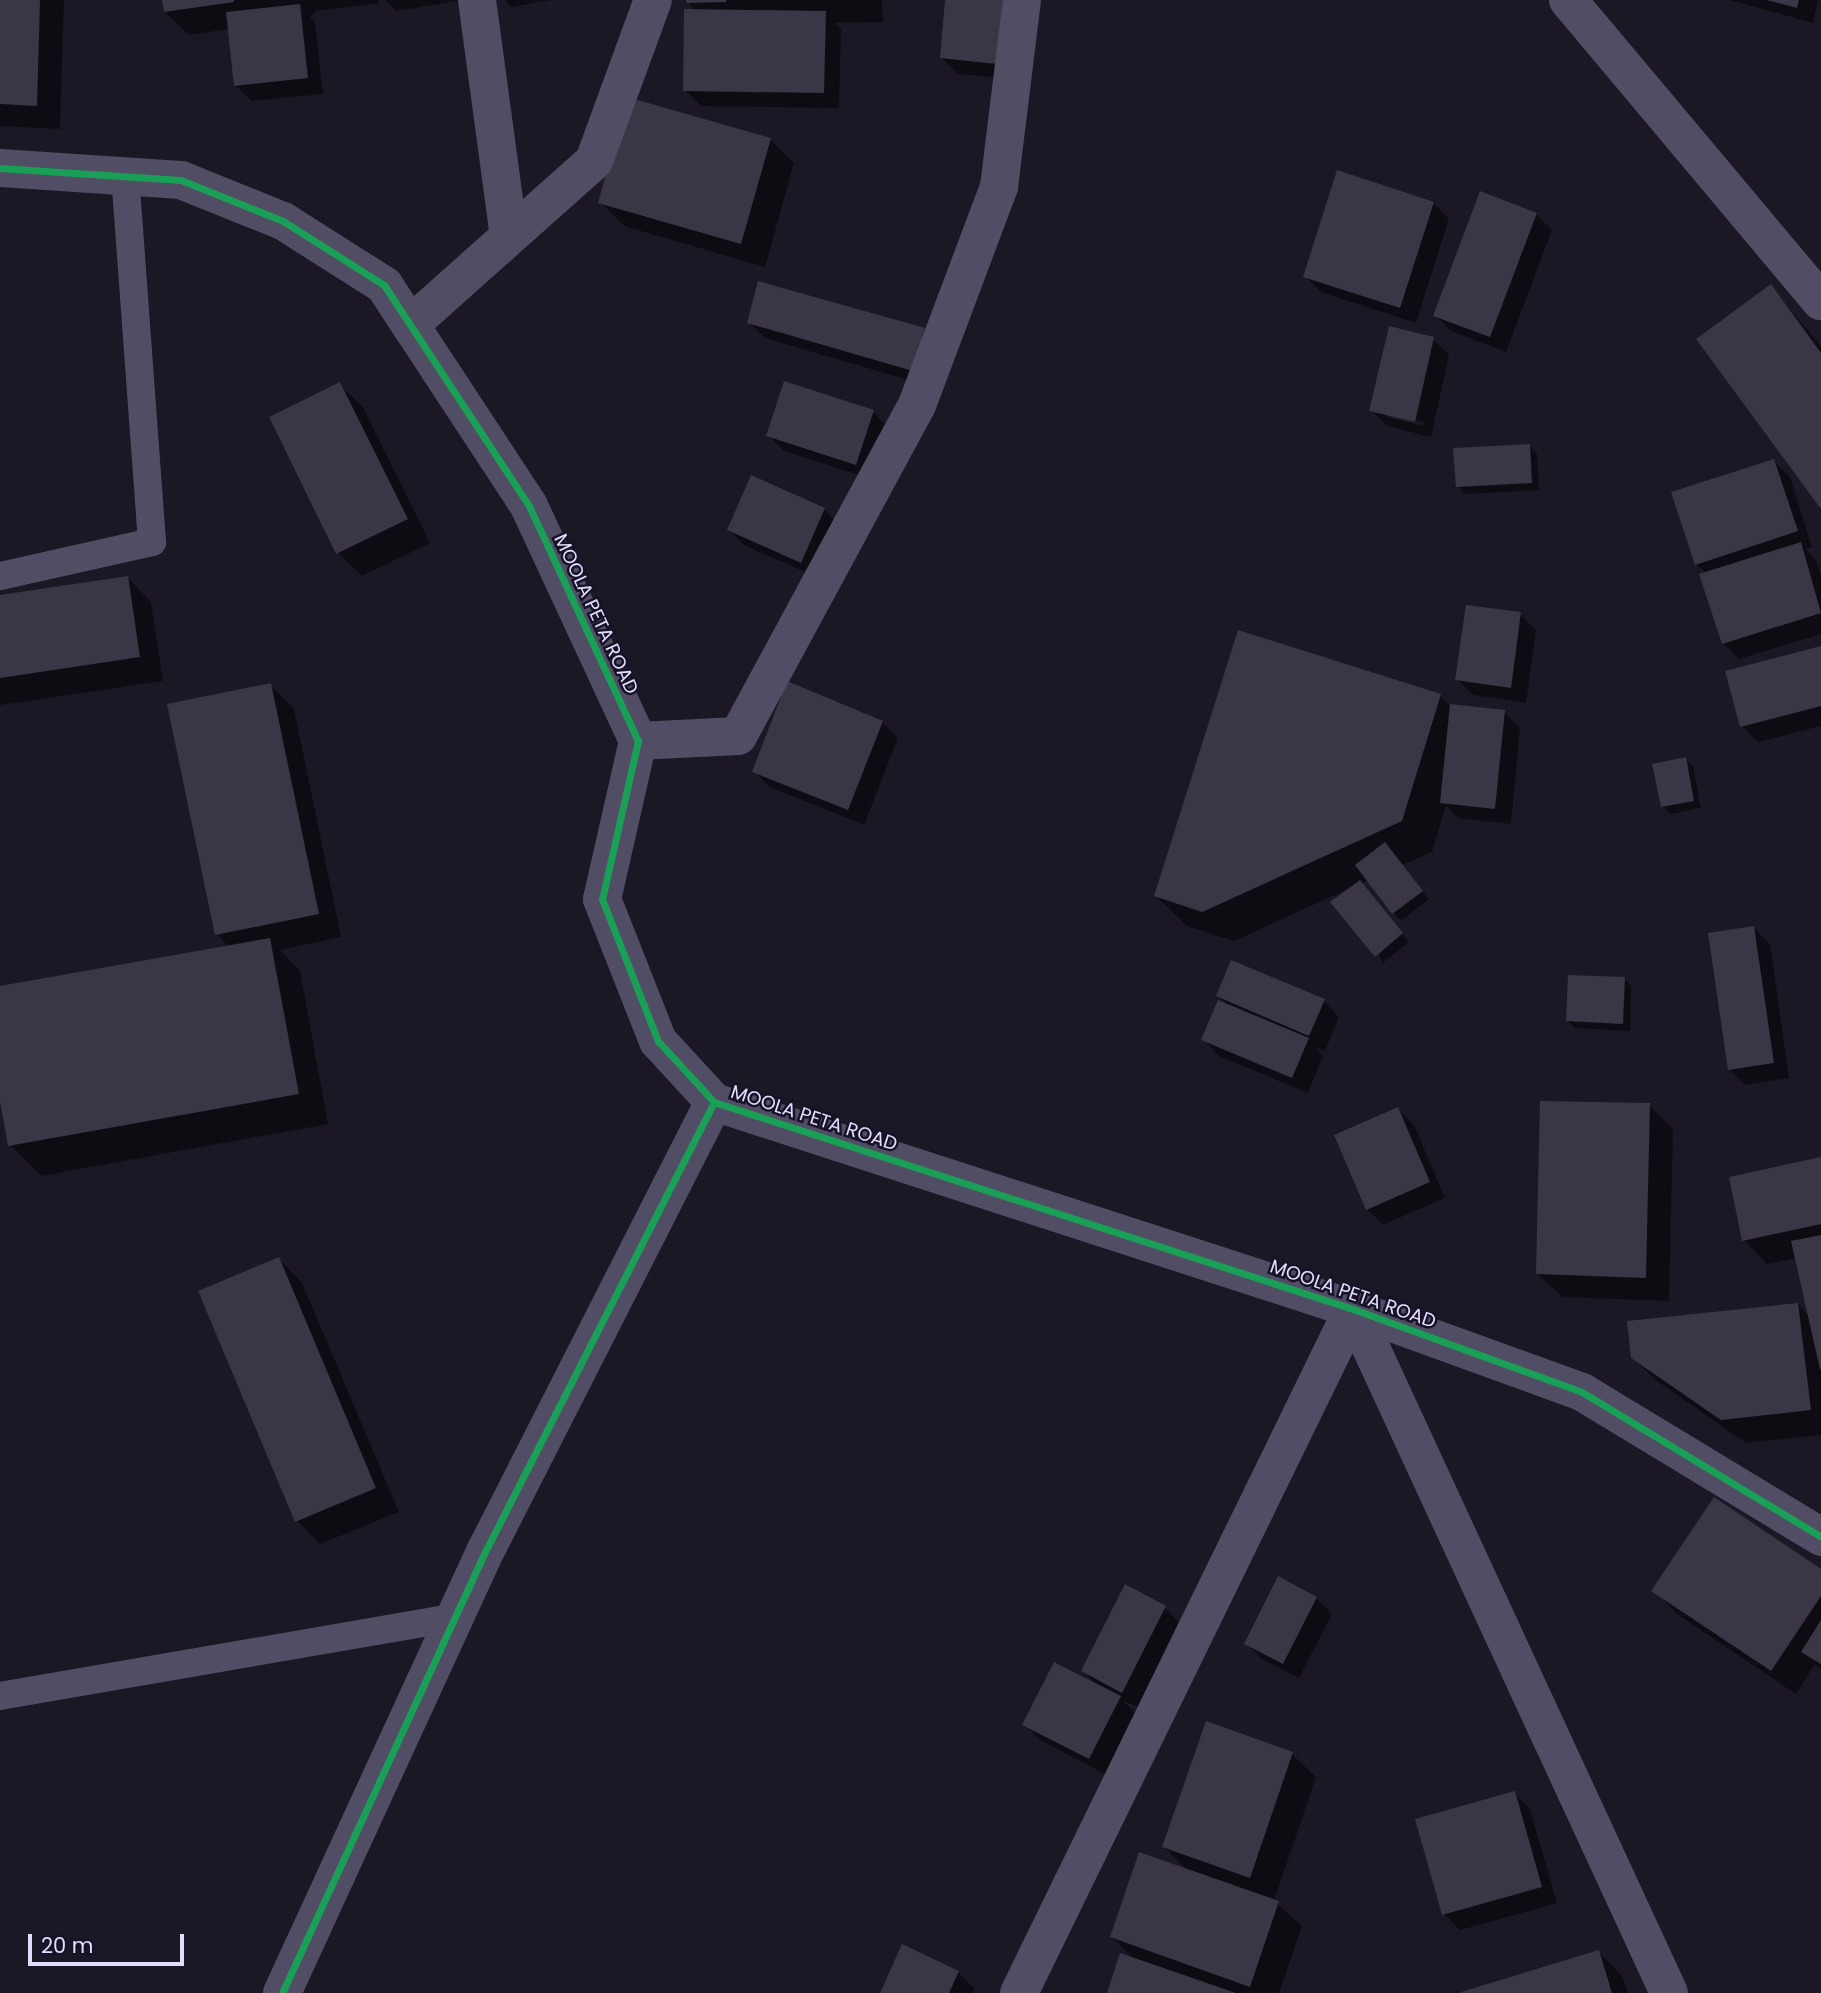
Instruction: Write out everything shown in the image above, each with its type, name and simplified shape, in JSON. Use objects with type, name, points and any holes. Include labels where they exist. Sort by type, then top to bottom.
[{"type":"street","points":[[477,0],[509,236]]},
{"type":"street","points":[[410,325],[594,161],[653,0]]},
{"type":"street","points":[[638,741],[738,736],[917,405],[999,187],[1022,0]]},
{"type":"street","points":[[1568,0],[1821,300]]},
{"type":"street","name":"MOOLA PETA ROAD","points":[[0,168],[181,180],[283,220],[384,285],[529,506],[638,741],[602,899],[658,1041],[714,1102],[1353,1309],[1582,1392],[1821,1537]]},
{"type":"street","points":[[282,1993],[454,1617],[714,1102]]},
{"type":"street","points":[[1019,1993],[1353,1309]]},
{"type":"street","points":[[1353,1309],[1669,1993]]},
{"type":"lane","points":[[0,576],[152,542],[125,176]]},
{"type":"lane","points":[[0,1696],[454,1617]]},
{"type":"building","points":[[0,0],[40,0],[37,106],[0,104]]},
{"type":"building","points":[[162,0],[234,0],[234,2],[164,12]]},
{"type":"building","points":[[686,0],[726,0],[726,2],[686,3]]},
{"type":"building","points":[[945,0],[1003,0],[997,64],[940,58]]},
{"type":"building","points":[[1766,0],[1799,0],[1797,8]]},
{"type":"building","points":[[300,4],[308,78],[234,86],[226,12]]},
{"type":"building","points":[[684,9],[826,11],[824,93],[683,91]]},
{"type":"building","points":[[627,97],[771,138],[741,244],[598,203]]},
{"type":"building","points":[[1337,170],[1434,202],[1400,308],[1303,277]]},
{"type":"building","points":[[1480,191],[1537,213],[1490,337],[1433,316]]},
{"type":"building","points":[[758,281],[925,328],[913,371],[747,323]]},
{"type":"building","points":[[1771,284],[1821,353],[1821,509],[1696,339]]},
{"type":"building","points":[[1389,326],[1434,337],[1415,422],[1369,411]]},
{"type":"building","points":[[784,381],[874,410],[856,465],[766,436]]},
{"type":"building","points":[[340,382],[408,519],[336,554],[269,417]]},
{"type":"building","points":[[1530,444],[1532,483],[1456,487],[1453,448]]},
{"type":"building","points":[[1774,459],[1798,531],[1695,565],[1671,492]]},
{"type":"building","points":[[751,475],[825,508],[801,563],[727,530]]},
{"type":"building","points":[[1801,542],[1821,613],[1722,644],[1699,574]]},
{"type":"building","points":[[128,576],[140,657],[0,678],[0,595]]},
{"type":"building","points":[[1466,605],[1521,612],[1511,688],[1455,680]]},
{"type":"building","points":[[1238,630],[1441,694],[1402,821],[1202,912],[1154,896]]},
{"type":"building","points":[[1821,646],[1821,706],[1740,727],[1725,671]]},
{"type":"building","points":[[787,681],[883,721],[848,810],[752,772]]},
{"type":"building","points":[[271,683],[319,914],[215,935],[167,704]]},
{"type":"building","points":[[1450,704],[1505,710],[1495,809],[1440,803]]},
{"type":"building","points":[[1686,757],[1694,801],[1661,807],[1652,764]]},
{"type":"building","points":[[1385,842],[1423,891],[1392,914],[1355,865]]},
{"type":"building","points":[[1360,880],[1403,933],[1375,957],[1330,902]]},
{"type":"building","points":[[1754,926],[1774,1063],[1728,1070],[1708,933]]},
{"type":"building","points":[[270,938],[299,1094],[8,1146],[0,1101],[0,986]]},
{"type":"building","points":[[1231,960],[1325,999],[1309,1036],[1216,996]]},
{"type":"building","points":[[1568,975],[1625,977],[1623,1024],[1566,1021]]},
{"type":"building","points":[[1218,1000],[1309,1038],[1292,1078],[1201,1040]]},
{"type":"building","points":[[1540,1101],[1650,1103],[1646,1278],[1536,1274]]},
{"type":"building","points":[[1398,1107],[1430,1182],[1366,1210],[1334,1135]]},
{"type":"building","points":[[1821,1157],[1821,1224],[1742,1241],[1729,1177]]},
{"type":"building","points":[[1821,1235],[1821,1369],[1820,1369],[1791,1241]]},
{"type":"building","points":[[279,1257],[376,1488],[295,1522],[198,1291]]},
{"type":"building","points":[[1798,1303],[1811,1410],[1721,1420],[1631,1358],[1627,1321]]},
{"type":"building","points":[[1714,1497],[1821,1569],[1821,1596],[1771,1671],[1651,1591]]},
{"type":"building","points":[[1278,1576],[1317,1597],[1283,1664],[1244,1644]]},
{"type":"building","points":[[1125,1584],[1166,1606],[1122,1693],[1081,1671]]},
{"type":"building","points":[[1821,1620],[1821,1664],[1801,1652]]},
{"type":"building","points":[[1054,1662],[1121,1696],[1089,1759],[1022,1725]]},
{"type":"building","points":[[1206,1721],[1293,1752],[1250,1878],[1162,1847]]},
{"type":"building","points":[[1515,1791],[1542,1887],[1442,1915],[1415,1819]]},
{"type":"building","points":[[1139,1852],[1279,1901],[1250,1987],[1110,1937]]},
{"type":"building","points":[[902,1944],[959,1971],[949,1993],[880,1993]]},
{"type":"building","points":[[1599,1950],[1612,1993],[1461,1993],[1461,1992]]},
{"type":"building","points":[[1120,1953],[1236,1993],[1107,1993]]},
{"type":"cycle path","points":[[0,168],[181,180],[283,221],[384,285],[529,506],[638,741],[602,899],[658,1041],[714,1102],[1353,1309],[1582,1392],[1821,1537]]},
{"type":"cycle path","points":[[282,1993],[487,1548],[714,1102]]}]
